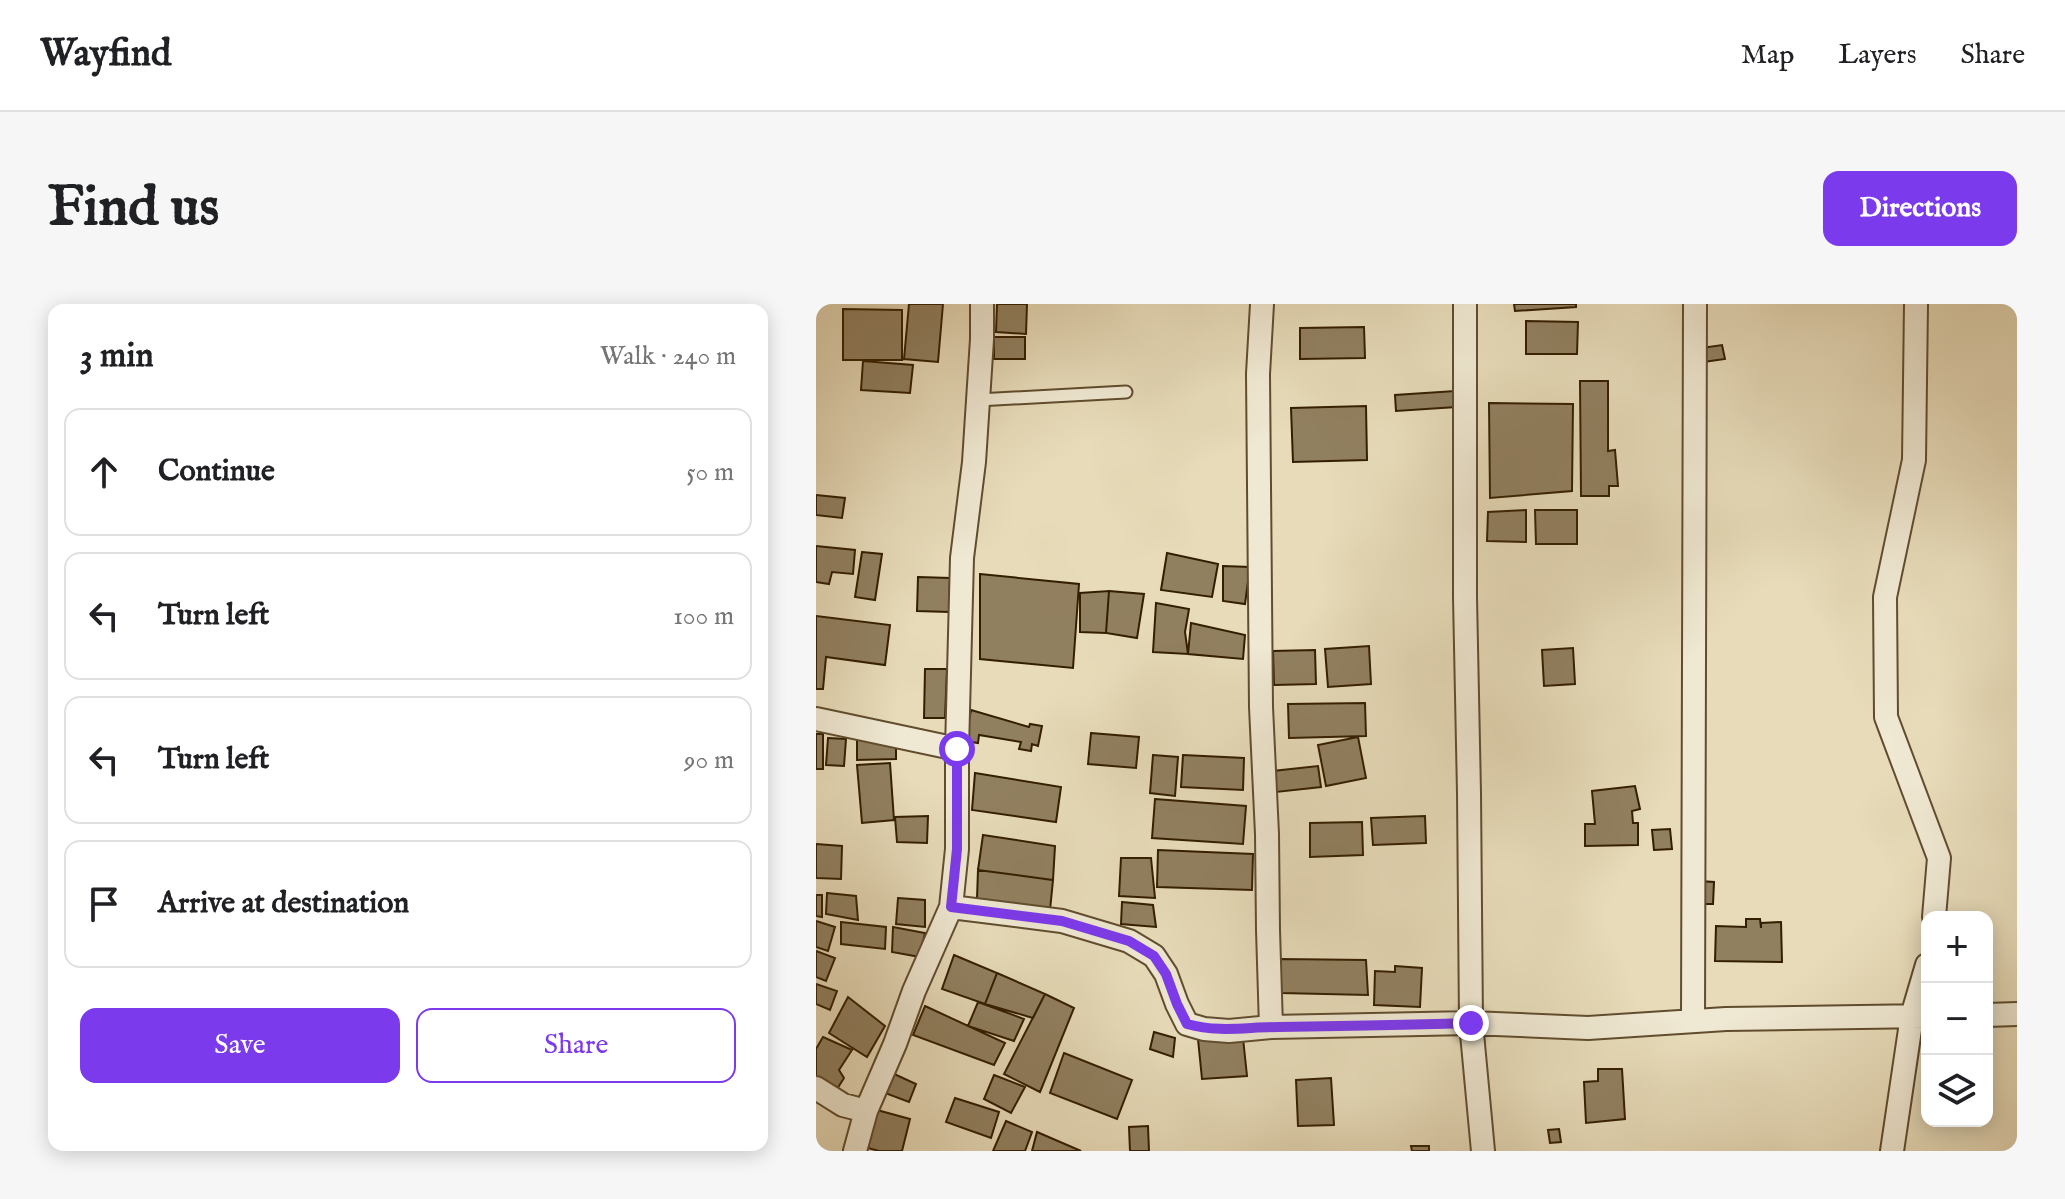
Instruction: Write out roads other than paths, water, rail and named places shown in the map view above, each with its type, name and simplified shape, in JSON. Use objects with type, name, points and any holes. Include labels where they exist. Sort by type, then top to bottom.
[{"type":"street","points":[[855,1151],[866,1111],[951,907],[957,849],[962,558],[974,462],[982,304]]},
{"type":"street","points":[[1262,304],[1258,374],[1261,707],[1271,1027]]},
{"type":"street","points":[[1465,304],[1465,597],[1471,1023],[1483,1151]]},
{"type":"street","points":[[1693,1021],[1695,304]]},
{"type":"street","points":[[1916,304],[1914,460],[1885,597],[1886,717],[1939,858],[1935,911]]},
{"type":"street","points":[[816,719],[957,749]]},
{"type":"street","points":[[951,907],[1062,921],[1129,941],[1154,956],[1166,974],[1187,1024],[1204,1029],[1229,1031],[1271,1027],[1471,1023],[1588,1028],[1726,1019],[1920,1016]]},
{"type":"street","points":[[1892,1151],[1925,983]]},
{"type":"street","points":[[1993,1015],[2017,1014]]},
{"type":"street","points":[[816,1088],[843,1105],[866,1111]]},
{"type":"lane","points":[[978,400],[1126,392]]}]
